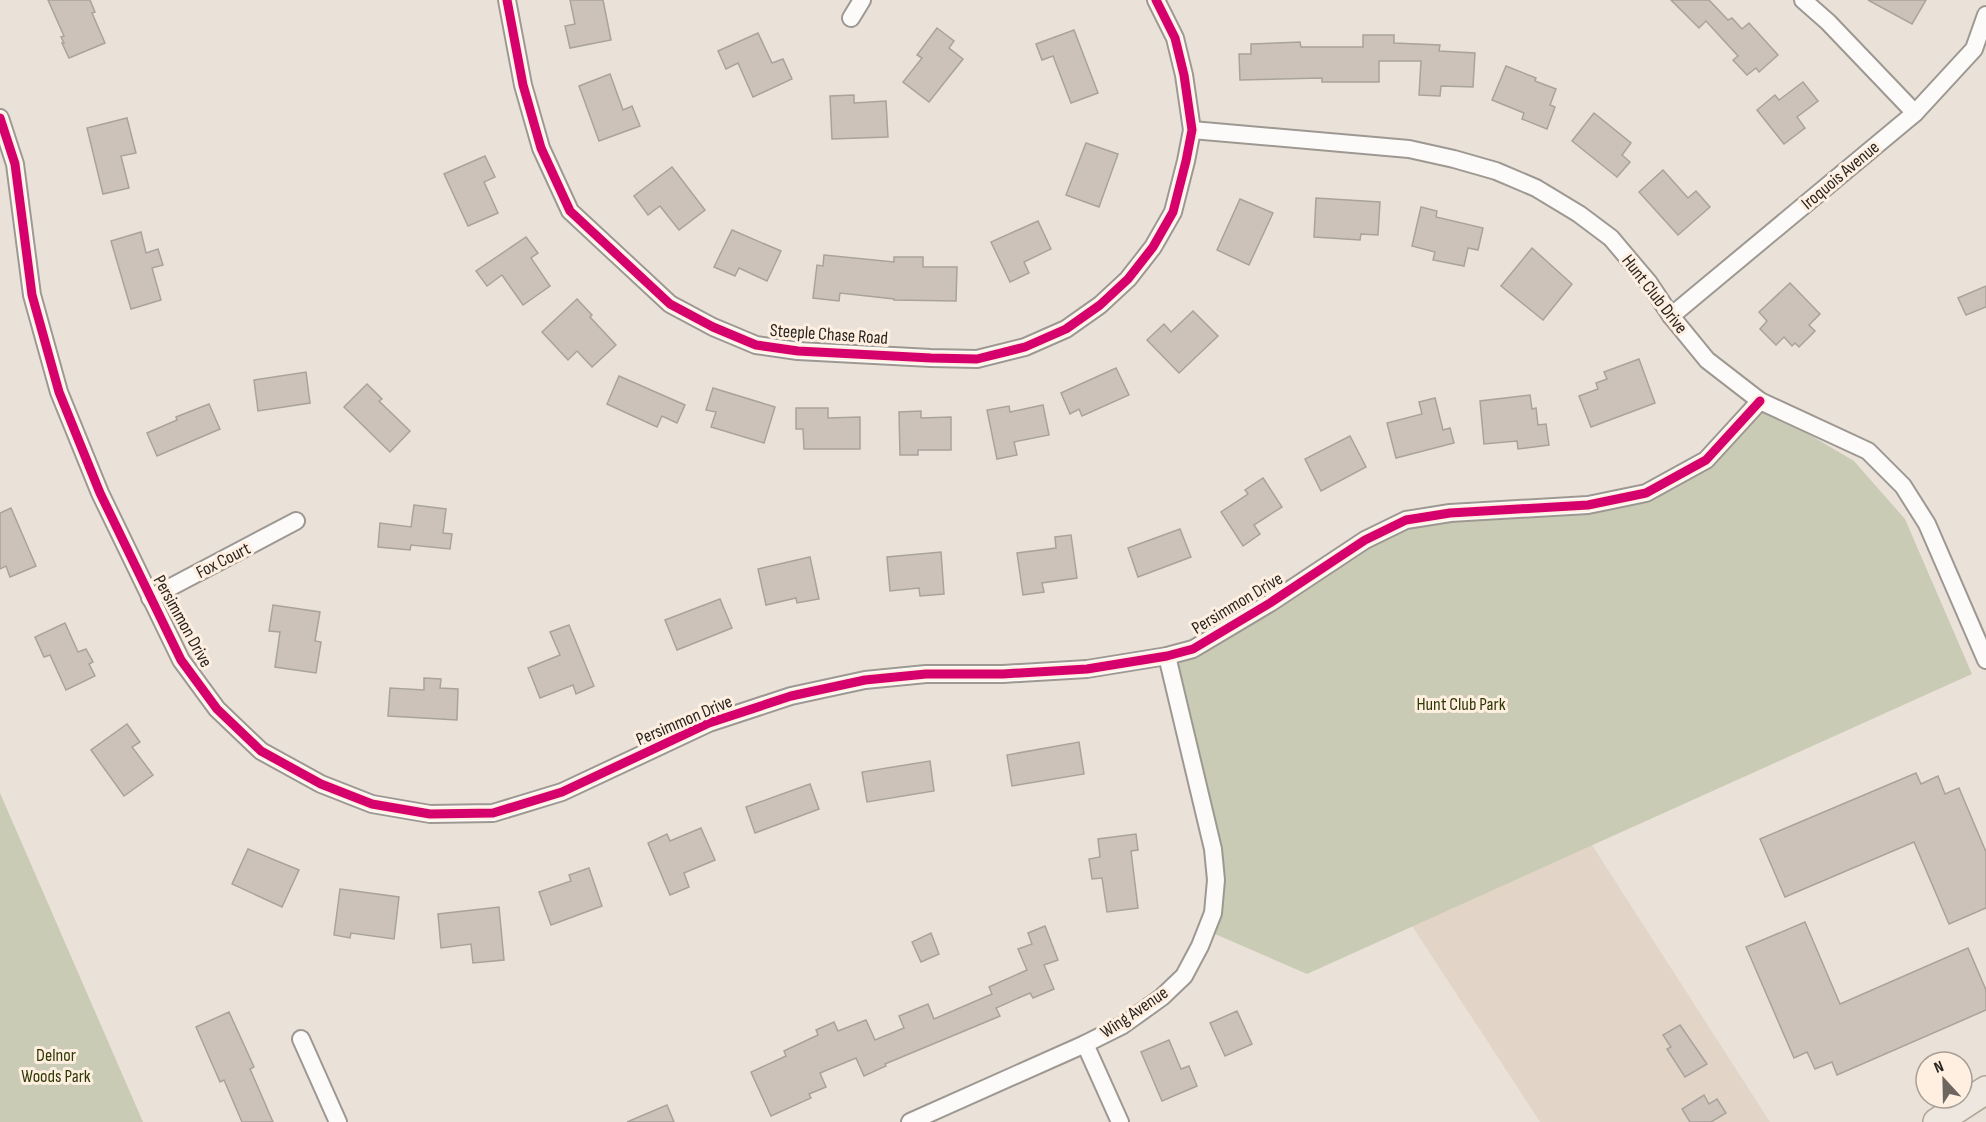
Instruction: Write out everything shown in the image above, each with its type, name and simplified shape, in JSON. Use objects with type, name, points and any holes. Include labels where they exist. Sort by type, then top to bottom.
[{"type":"main road","points":[[1936,1122],[1986,1090]]},
{"type":"street","name":"Steeple Chase Road","points":[[507,0],[523,85],[541,148],[570,211],[670,304],[712,327],[756,345],[798,351],[977,359],[1025,347],[1066,330],[1100,305],[1121,286],[1153,247],[1173,212],[1192,130],[1184,75],[1175,38],[1156,0]]},
{"type":"street","points":[[851,18],[862,0]]},
{"type":"street","points":[[1803,0],[1828,22],[1915,113]]},
{"type":"street","name":"Iroquois Avenue","points":[[1671,316],[1915,113],[1974,48],[1986,15]]},
{"type":"street","name":"Persimmon Drive","points":[[0,118],[15,165],[32,295],[59,392],[100,493],[181,660],[217,709],[261,751],[321,784],[372,804],[430,814],[493,813],[562,792],[709,723],[791,696],[865,680],[926,674],[1004,674],[1087,669],[1167,656],[1193,649],[1270,603],[1365,540],[1406,520],[1450,513],[1588,505],[1646,493],[1706,460],[1761,401]]},
{"type":"street","name":"Hunt Club Drive","points":[[1192,130],[1409,149],[1496,171],[1536,188],[1579,214],[1611,238],[1649,283],[1671,316],[1707,360],[1761,401],[1868,451],[1903,486],[1927,524],[1986,660]]},
{"type":"street","name":"Fox Court","points":[[150,598],[296,521]]},
{"type":"street","name":"Wing Avenue","points":[[910,1122],[1123,1025],[1162,997],[1184,976],[1200,946],[1213,913],[1216,880],[1213,849],[1167,656]]},
{"type":"street","points":[[301,1039],[338,1122]]},
{"type":"street","points":[[1085,1044],[1120,1122]]},
{"type":"shaded area","points":[[1592,845],[1770,1122],[1540,1122],[1412,926]]},
{"type":"green space","name":"Hunt Club Park","points":[[1763,407],[1854,461],[1905,519],[1972,674],[1307,974],[1215,934],[1224,892],[1175,664],[1193,649],[1217,645],[1361,549],[1410,526],[1676,483]]},
{"type":"green space","name":"Delnor Woods Park","points":[[0,793],[143,1122],[0,1122]]},
{"type":"building","points":[[48,0],[90,0],[95,12],[92,13],[105,43],[69,58],[62,43],[64,43],[61,37],[64,36]]},
{"type":"building","points":[[570,0],[603,0],[611,40],[570,48],[565,26],[575,24]]},
{"type":"building","points":[[1671,0],[1709,0],[1728,20],[1732,18],[1742,29],[1749,23],[1778,55],[1759,72],[1756,68],[1747,75],[1733,60],[1738,56],[1706,21],[1699,28]]},
{"type":"building","points":[[1868,0],[1926,0],[1912,24]]},
{"type":"building","points":[[937,28],[954,41],[949,48],[963,59],[929,102],[903,82],[922,58],[917,55]]},
{"type":"building","points":[[1074,30],[1098,93],[1071,103],[1053,56],[1042,60],[1036,44]]},
{"type":"building","points":[[758,33],[772,63],[783,59],[792,79],[753,97],[738,63],[726,69],[718,51]]},
{"type":"building","points":[[1363,35],[1394,35],[1394,43],[1440,45],[1439,51],[1475,53],[1473,87],[1441,86],[1440,96],[1419,95],[1421,61],[1379,61],[1379,82],[1322,82],[1322,78],[1240,80],[1239,54],[1251,54],[1251,44],[1300,42],[1301,47],[1363,47]]},
{"type":"building","points":[[1506,66],[1556,89],[1550,105],[1555,107],[1547,129],[1522,119],[1524,113],[1492,100]]},
{"type":"building","points":[[610,74],[623,110],[632,106],[640,126],[599,141],[579,86]]},
{"type":"building","points":[[1803,82],[1818,101],[1797,117],[1805,128],[1784,144],[1757,110],[1775,95],[1779,100]]},
{"type":"building","points":[[854,95],[854,103],[886,101],[888,137],[832,139],[830,96]]},
{"type":"building","points":[[1594,113],[1631,143],[1622,155],[1630,162],[1617,177],[1572,141]]},
{"type":"building","points":[[127,118],[136,153],[121,156],[129,188],[103,194],[87,128]]},
{"type":"building","points":[[1086,143],[1118,154],[1099,207],[1066,195]]},
{"type":"building","points":[[485,156],[495,177],[484,182],[498,213],[468,226],[444,174]]},
{"type":"building","points":[[672,167],[705,210],[679,230],[660,206],[648,215],[634,196]]},
{"type":"building","points":[[1663,170],[1688,198],[1696,191],[1710,207],[1678,235],[1639,192]]},
{"type":"building","points":[[1316,198],[1380,202],[1378,235],[1361,234],[1360,240],[1314,237]]},
{"type":"building","points":[[1240,199],[1273,213],[1249,265],[1217,250]]},
{"type":"building","points":[[1421,207],[1437,211],[1436,217],[1483,228],[1478,250],[1468,248],[1464,266],[1433,260],[1435,252],[1412,246]]},
{"type":"building","points":[[1038,221],[1051,249],[1024,262],[1029,273],[1010,282],[991,242]]},
{"type":"building","points":[[732,230],[781,251],[767,281],[739,268],[735,276],[714,267]]},
{"type":"building","points":[[141,232],[146,253],[158,249],[163,265],[152,268],[161,300],[131,309],[111,241]]},
{"type":"building","points":[[526,237],[538,253],[531,258],[550,286],[523,305],[502,275],[487,286],[476,271]]},
{"type":"building","points":[[1532,248],[1572,284],[1543,320],[1501,286]]},
{"type":"building","points":[[824,255],[894,262],[894,257],[923,257],[923,267],[957,267],[956,301],[894,300],[840,293],[839,301],[813,298],[817,265],[823,266]]},
{"type":"building","points":[[1790,283],[1820,314],[1809,325],[1815,331],[1799,347],[1795,343],[1792,346],[1784,337],[1776,345],[1760,329],[1767,321],[1759,312]]},
{"type":"building","points":[[1986,286],[1986,307],[1966,315],[1958,298]]},
{"type":"building","points":[[577,299],[616,345],[592,367],[577,351],[568,360],[542,332]]},
{"type":"building","points":[[1193,311],[1218,336],[1179,373],[1147,340],[1164,324],[1171,332]]},
{"type":"building","points":[[1639,359],[1655,403],[1591,427],[1579,396],[1598,389],[1596,383],[1607,379],[1604,372]]},
{"type":"building","points":[[1116,368],[1129,395],[1082,416],[1079,409],[1070,414],[1061,393]]},
{"type":"building","points":[[306,372],[310,403],[258,411],[254,380]]},
{"type":"building","points":[[619,376],[685,405],[677,423],[662,416],[657,427],[607,404]]},
{"type":"building","points":[[367,384],[382,399],[379,401],[410,431],[390,452],[344,407]]},
{"type":"building","points":[[713,388],[775,407],[764,443],[711,427],[716,412],[706,410]]},
{"type":"building","points":[[1530,395],[1532,409],[1536,408],[1538,425],[1546,424],[1549,445],[1518,449],[1517,441],[1484,444],[1480,401]]},
{"type":"building","points":[[1435,398],[1443,430],[1450,428],[1454,443],[1396,458],[1387,423],[1422,414],[1419,402]]},
{"type":"building","points":[[209,404],[220,429],[157,456],[147,433],[177,420],[176,417]]},
{"type":"building","points":[[1043,405],[1049,435],[1014,442],[1017,455],[997,459],[987,410],[1009,406],[1010,412]]},
{"type":"building","points":[[796,408],[828,408],[828,418],[860,417],[860,449],[804,449],[803,429],[796,429]]},
{"type":"building","points":[[921,411],[921,418],[951,417],[951,450],[918,450],[918,455],[900,455],[899,412]]},
{"type":"building","points":[[1350,436],[1366,467],[1321,491],[1305,459]]},
{"type":"building","points":[[1263,478],[1282,507],[1254,525],[1260,534],[1243,546],[1221,512],[1248,494],[1245,490]]},
{"type":"building","points":[[414,505],[446,509],[443,533],[452,534],[450,549],[411,545],[410,550],[378,547],[380,523],[411,527]]},
{"type":"building","points":[[11,508],[36,566],[10,577],[6,566],[0,569],[0,513]]},
{"type":"building","points":[[1180,529],[1191,557],[1138,577],[1128,548]]},
{"type":"building","points":[[1071,535],[1077,578],[1042,583],[1044,592],[1023,595],[1017,553],[1056,548],[1055,537]]},
{"type":"building","points":[[941,552],[944,594],[920,596],[919,588],[890,591],[887,557]]},
{"type":"building","points":[[810,557],[819,599],[797,603],[796,598],[766,605],[758,569]]},
{"type":"building","points":[[720,599],[732,628],[677,650],[665,620]]},
{"type":"building","points":[[273,605],[320,612],[315,641],[321,642],[316,673],[275,667],[280,632],[269,631]]},
{"type":"building","points":[[65,623],[78,652],[86,649],[93,662],[89,664],[95,676],[66,690],[50,655],[44,657],[35,637]]},
{"type":"building","points":[[569,625],[594,686],[576,694],[573,685],[540,698],[528,668],[560,655],[550,632]]},
{"type":"building","points":[[424,678],[441,679],[440,688],[458,689],[457,720],[388,716],[390,688],[424,690]]},
{"type":"building","points":[[127,724],[140,742],[132,747],[153,775],[124,796],[91,750]]},
{"type":"building","points":[[1079,742],[1084,774],[1012,786],[1007,755]]},
{"type":"building","points":[[930,761],[934,791],[867,802],[862,772]]},
{"type":"building","points":[[1916,773],[1921,784],[1938,776],[1945,794],[1959,788],[1986,852],[1986,908],[1949,924],[1914,842],[1785,897],[1760,839]]},
{"type":"building","points":[[810,784],[819,809],[755,833],[746,807]]},
{"type":"building","points":[[701,828],[715,860],[684,873],[689,887],[670,895],[648,843],[667,834],[670,841]]},
{"type":"building","points":[[1136,834],[1138,850],[1131,851],[1138,908],[1107,912],[1102,878],[1092,879],[1089,859],[1100,857],[1098,839]]},
{"type":"building","points":[[248,849],[299,870],[282,907],[232,884]]},
{"type":"building","points":[[589,868],[602,906],[551,925],[539,892],[571,881],[569,875]]},
{"type":"building","points":[[340,889],[399,897],[394,939],[351,933],[350,938],[334,935]]},
{"type":"building","points":[[499,907],[504,960],[473,963],[471,944],[441,948],[438,914]]},
{"type":"building","points":[[1805,922],[1840,1004],[1968,948],[1986,990],[1986,1010],[1837,1075],[1832,1062],[1815,1069],[1807,1052],[1794,1058],[1746,947]]},
{"type":"building","points":[[1045,926],[1058,960],[1044,965],[1054,989],[1033,998],[1030,993],[996,1008],[1000,1016],[885,1064],[886,1066],[864,1076],[856,1058],[820,1073],[826,1087],[809,1094],[811,1098],[771,1116],[751,1072],[786,1056],[784,1051],[818,1035],[816,1030],[834,1022],[838,1031],[866,1020],[875,1040],[904,1028],[899,1016],[928,1004],[934,1019],[992,994],[989,987],[1027,970],[1018,949],[1032,944],[1028,933]]},
{"type":"building","points":[[931,933],[939,954],[921,962],[912,942]]},
{"type":"building","points":[[1237,1011],[1252,1044],[1225,1056],[1210,1023]]},
{"type":"building","points":[[229,1012],[254,1067],[250,1069],[273,1122],[242,1122],[224,1080],[220,1082],[196,1027]]},
{"type":"building","points":[[1680,1025],[1707,1064],[1685,1077],[1667,1049],[1671,1047],[1663,1035]]},
{"type":"building","points":[[1169,1040],[1181,1069],[1189,1066],[1197,1086],[1162,1101],[1141,1052]]},
{"type":"building","points":[[1704,1095],[1709,1104],[1717,1099],[1726,1113],[1711,1122],[1690,1122],[1682,1109]]},
{"type":"building","points":[[667,1105],[674,1122],[627,1122]]},
{"type":"cycle path","points":[[507,0],[523,85],[541,148],[570,211],[670,304],[713,327],[756,345],[798,351],[977,359],[1025,347],[1066,329],[1100,305],[1128,279],[1153,247],[1173,212],[1192,130],[1184,75],[1175,38],[1156,0]]},
{"type":"cycle path","points":[[0,118],[15,164],[32,295],[59,392],[100,493],[181,660],[217,709],[261,751],[321,784],[372,804],[430,814],[493,813],[562,792],[709,723],[791,696],[865,680],[926,674],[1003,674],[1087,669],[1167,656],[1193,649],[1270,603],[1365,540],[1406,520],[1450,513],[1588,505],[1646,493],[1706,460],[1760,401]]}]
